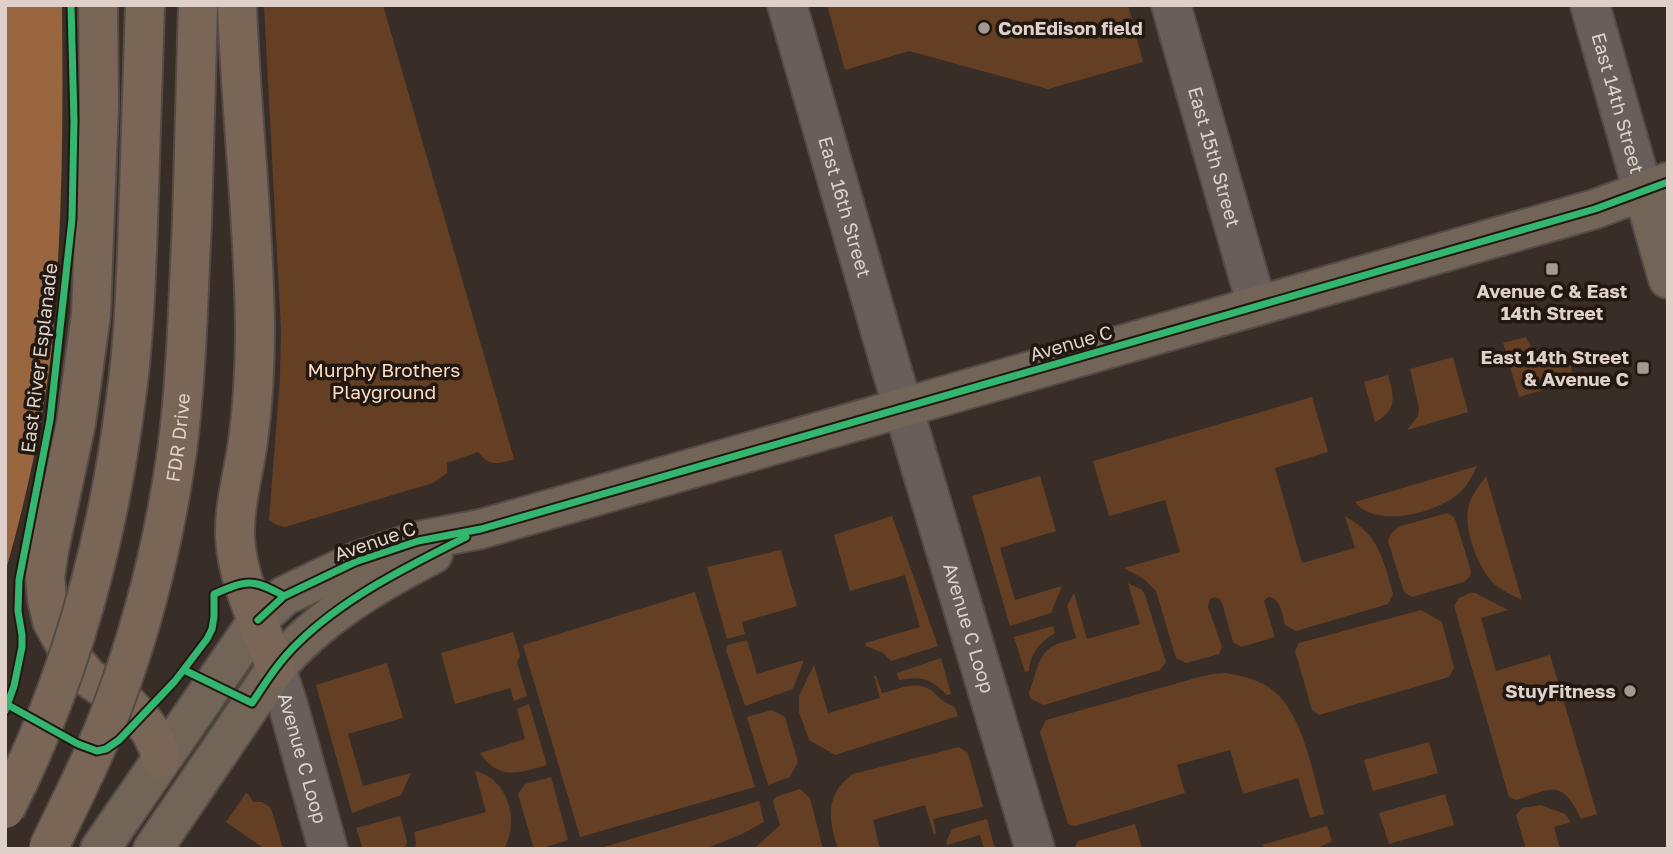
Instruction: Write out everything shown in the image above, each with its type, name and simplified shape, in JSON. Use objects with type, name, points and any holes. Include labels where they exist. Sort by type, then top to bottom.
[{"type":"highway","points":[[98,5],[99,105],[91,314],[76,423],[45,577],[52,621],[74,661],[89,678],[126,703],[140,717],[151,732],[161,759]]},
{"type":"highway","points":[[5,810],[58,687],[103,534],[113,481],[127,396],[134,310],[145,5]]},
{"type":"highway","name":"FDR Drive","points":[[48,849],[114,705],[149,592],[163,532],[177,450],[184,373],[192,222],[198,5]]},
{"type":"highway","points":[[237,5],[255,331],[254,382],[235,536],[244,582],[276,668]]},
{"type":"main road","name":"Avenue C","points":[[100,849],[258,620],[284,596],[355,562],[418,541],[481,529],[1595,209],[1655,187]]},
{"type":"main road","name":"East 14th Street","points":[[1655,187],[1668,279]]},
{"type":"main road","name":"Avenue C","points":[[153,849],[276,668],[299,642],[338,610],[392,576],[481,529]]},
{"type":"street","name":"East 16th Street","points":[[787,5],[903,408]]},
{"type":"street","name":"East 15th Street","points":[[1171,5],[1257,306]]},
{"type":"street","name":"East 14th Street","points":[[1590,5],[1655,187]]},
{"type":"street","name":"Avenue C Loop","points":[[903,408],[1035,849]]},
{"type":"street","name":"Avenue C Loop","points":[[276,668],[328,849]]},
{"type":"green space","name":"Murphy Brothers Playground","points":[[264,5],[383,5],[514,459],[494,463],[478,452],[447,463],[447,473],[433,483],[285,527],[269,520],[281,330]]},
{"type":"green space","name":"ConEdison field","points":[[827,5],[1128,5],[1143,62],[1048,89],[909,51],[845,70]]},
{"type":"green space","points":[[1526,337],[1543,358],[1569,361],[1575,381],[1519,397],[1503,343]]},
{"type":"green space","points":[[1453,357],[1468,412],[1407,430],[1418,416],[1419,408],[1410,369]]},
{"type":"green space","points":[[1388,375],[1392,390],[1391,407],[1388,413],[1375,422],[1364,382]]},
{"type":"green space","points":[[1312,397],[1328,452],[1275,468],[1302,563],[1355,548],[1345,516],[1373,540],[1383,559],[1393,594],[1388,604],[1296,631],[1285,625],[1278,603],[1268,597],[1264,601],[1275,637],[1241,647],[1233,642],[1222,603],[1214,597],[1210,599],[1208,607],[1222,647],[1219,654],[1186,663],[1176,658],[1156,591],[1144,579],[1124,568],[1180,552],[1165,500],[1109,516],[1093,461]]},
{"type":"green space","points":[[1477,466],[1469,482],[1458,494],[1421,512],[1377,515],[1355,502]]},
{"type":"green space","points":[[1040,476],[1056,531],[1000,548],[1015,600],[1062,586],[1051,613],[1010,626],[972,496]]},
{"type":"green space","points":[[1486,476],[1522,600],[1501,589],[1491,580],[1479,561],[1470,537],[1467,514],[1469,505]]},
{"type":"green space","points":[[1447,513],[1454,517],[1456,522],[1471,571],[1470,576],[1464,582],[1412,597],[1404,592],[1389,538],[1401,526]]},
{"type":"green space","points":[[892,516],[938,646],[891,661],[865,643],[920,627],[905,575],[850,591],[834,535]]},
{"type":"green space","points":[[781,550],[797,606],[742,622],[745,634],[727,639],[707,567]]},
{"type":"green space","points":[[1128,583],[1142,590],[1145,595],[1166,662],[1160,670],[1044,705],[1031,699],[1029,693],[1044,655],[1053,646],[1076,638],[1067,606],[1074,593],[1087,639],[1140,624]]},
{"type":"green space","points":[[695,592],[755,787],[580,837],[523,645]]},
{"type":"green space","points":[[1470,593],[1508,610],[1481,618],[1496,671],[1550,655],[1597,814],[1581,819],[1568,797],[1555,790],[1516,800],[1509,797],[1454,606],[1459,598]]},
{"type":"green space","points":[[1421,610],[1442,622],[1454,668],[1449,677],[1319,715],[1312,710],[1295,651],[1299,643]]},
{"type":"green space","points":[[1053,626],[1055,633],[1037,649],[1031,659],[1029,671],[1025,672],[1014,637]]},
{"type":"green space","points":[[513,632],[520,656],[517,662],[527,696],[514,701],[510,688],[455,704],[441,653]]},
{"type":"green space","points":[[747,640],[757,674],[804,660],[793,689],[745,706],[726,650],[728,645]]},
{"type":"green space","points":[[941,658],[951,694],[947,695],[926,680],[899,680],[897,673]]},
{"type":"green space","points":[[387,663],[403,718],[348,734],[363,786],[411,773],[401,795],[352,813],[316,685]]},
{"type":"green space","points":[[814,665],[828,713],[880,698],[876,676],[882,693],[907,686],[925,687],[953,706],[958,716],[835,755],[809,740],[799,712],[799,696]]},
{"type":"green space","points":[[1225,673],[1265,685],[1286,704],[1307,749],[1324,814],[1310,818],[1298,778],[1243,794],[1230,750],[1177,765],[1185,793],[1075,826],[1068,824],[1040,732],[1046,720],[1196,678]]},
{"type":"green space","points":[[529,704],[547,765],[519,772],[495,768],[480,753],[525,739],[517,709]]},
{"type":"green space","points":[[772,710],[785,717],[798,762],[790,777],[768,785],[747,717]]},
{"type":"green space","points":[[1429,742],[1438,773],[1373,791],[1364,760]]},
{"type":"green space","points":[[959,747],[968,753],[983,807],[933,819],[936,833],[934,835],[925,805],[873,820],[880,849],[838,849],[832,828],[831,808],[833,798],[844,781],[853,774]]},
{"type":"green space","points":[[475,771],[496,782],[508,802],[511,826],[504,849],[415,849],[414,832],[486,812]]},
{"type":"green space","points":[[551,777],[568,840],[539,849],[533,846],[518,794],[525,784]]},
{"type":"green space","points":[[800,789],[810,798],[823,849],[754,849],[780,825],[773,801],[776,797]]},
{"type":"green space","points":[[246,793],[253,802],[262,802],[271,808],[283,849],[265,849],[226,822]]},
{"type":"green space","points":[[1445,794],[1454,825],[1389,844],[1379,813]]},
{"type":"green space","points":[[759,801],[764,822],[705,849],[597,849]]},
{"type":"green space","points":[[1541,805],[1565,814],[1571,822],[1554,827],[1560,849],[1526,849],[1516,815],[1522,808]]},
{"type":"green space","points":[[400,816],[407,841],[405,849],[363,849],[356,828]]},
{"type":"green space","points":[[987,819],[995,849],[984,849],[980,835],[947,845],[952,829]]},
{"type":"green space","points":[[1135,824],[1142,849],[1074,849],[1078,841]]},
{"type":"green space","points":[[1327,826],[1332,841],[1316,849],[1266,849],[1262,845]]},
{"type":"shaded area","points":[[5,5],[62,5],[62,141],[51,355],[32,465],[5,573]]},
{"type":"cycle path","name":"East River Esplanade","points":[[5,711],[14,686],[22,647],[18,611],[19,580],[50,420],[72,219],[74,121],[71,5]]},
{"type":"cycle path","points":[[258,620],[284,596],[355,562],[418,541],[481,529],[1595,209],[1668,182]]},
{"type":"cycle path","points":[[184,670],[252,703],[291,650],[316,626],[356,597],[466,537]]},
{"type":"cycle path","points":[[8,705],[78,744],[97,751],[106,749],[119,740],[175,681],[207,639],[214,617],[214,594],[249,583],[264,586],[284,596]]},
{"type":"place","name":"ConEdison field","points":[[984,28]]},
{"type":"place","name":"Avenue C & East 14th Street","points":[[1552,269]]},
{"type":"place","name":"East 14th Street & Avenue C","points":[[1643,368]]},
{"type":"place","name":"StuyFitness","points":[[1630,691]]}]
